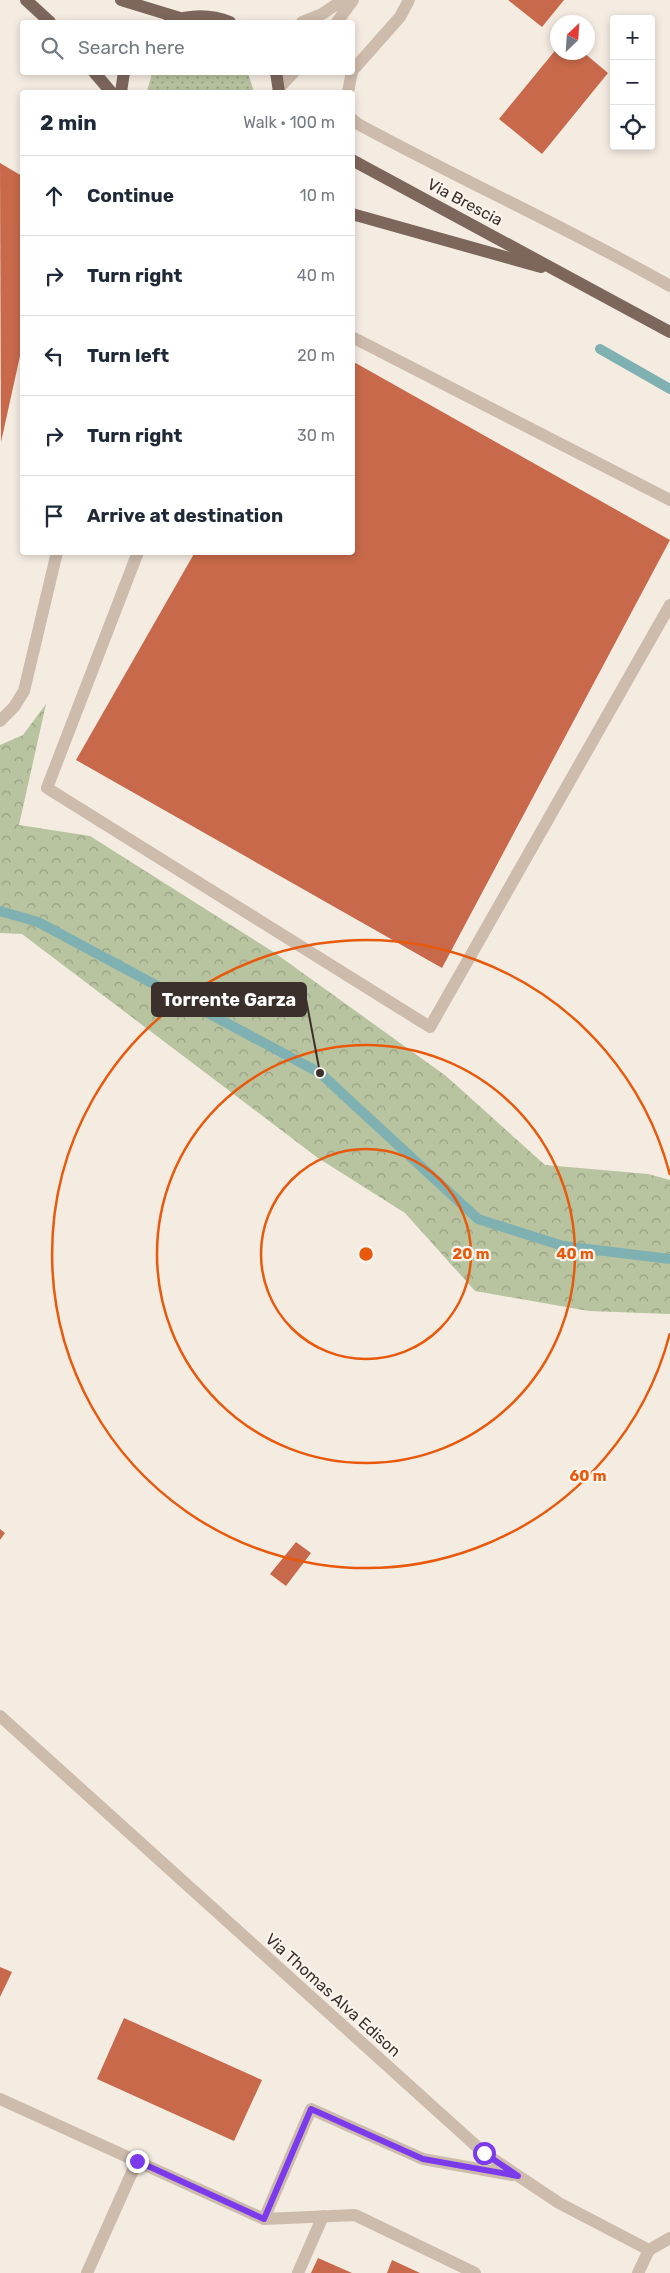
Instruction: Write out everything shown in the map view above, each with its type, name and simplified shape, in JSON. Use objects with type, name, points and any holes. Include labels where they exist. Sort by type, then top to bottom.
[{"type":"main road","points":[[26,0],[48,20]]},
{"type":"main road","points":[[121,0],[175,20],[201,16],[220,20]]},
{"type":"main road","points":[[97,75],[109,90]]},
{"type":"main road","points":[[121,90],[124,75]]},
{"type":"main road","points":[[276,75],[279,90]]},
{"type":"main road","name":"Via Brescia","points":[[355,162],[670,332]]},
{"type":"main road","name":"Via Brescia","points":[[355,215],[562,273]]},
{"type":"street","points":[[307,20],[322,14],[343,0]]},
{"type":"street","points":[[338,20],[353,0]]},
{"type":"street","points":[[355,69],[400,17],[409,0]]},
{"type":"street","points":[[279,90],[292,75]]},
{"type":"street","points":[[348,90],[351,75]]},
{"type":"street","points":[[355,122],[394,144],[613,254],[670,286]]},
{"type":"street","points":[[355,339],[670,500]]},
{"type":"street","points":[[0,721],[14,708],[24,691],[56,555]]},
{"type":"street","points":[[137,555],[47,788],[430,1026],[670,605]]},
{"type":"street","name":"Via Thomas Alva Edison","points":[[0,1716],[484,2153],[559,2202],[649,2250]]},
{"type":"street","points":[[0,2099],[264,2219],[355,2215],[475,2273]]},
{"type":"street","points":[[264,2219],[311,2109],[423,2159],[518,2176]]},
{"type":"street","points":[[87,2273],[137,2161]]},
{"type":"street","points":[[298,2273],[323,2216]]},
{"type":"street","points":[[638,2273],[649,2250],[670,2238]]},
{"type":"green space","points":[[151,75],[249,75],[253,90],[148,90]]},
{"type":"green space","points":[[46,704],[19,825],[90,836],[275,953],[446,1076],[545,1165],[648,1174],[670,1180],[670,1314],[589,1311],[475,1291],[405,1213],[318,1158],[22,934],[0,933],[0,745],[23,735]]},
{"type":"building","points":[[508,0],[564,0],[542,27]]},
{"type":"building","points":[[550,57],[550,60],[593,60],[608,73],[542,154],[499,119]]},
{"type":"building","points":[[0,163],[20,175],[20,356],[1,442]]},
{"type":"building","points":[[355,363],[670,540],[442,968],[76,760],[193,555],[355,555]]},
{"type":"building","points":[[0,1529],[5,1533],[0,1540]]},
{"type":"building","points":[[296,1542],[311,1553],[286,1586],[270,1574]]},
{"type":"building","points":[[0,1967],[12,1972],[0,1997]]},
{"type":"building","points":[[124,2018],[262,2080],[234,2141],[97,2079]]},
{"type":"building","points":[[318,2258],[352,2273],[311,2273]]},
{"type":"building","points":[[392,2260],[420,2273],[387,2273]]},
{"type":"waterway","points":[[600,349],[670,389]]},
{"type":"waterway","points":[[0,911],[38,922],[320,1073],[478,1219],[563,1246],[670,1259]]},
{"type":"place","name":"Torrente Garza","points":[[320,1073]]},
{"type":"route","points":[[137,2161],[264,2219],[311,2109],[423,2159],[518,2176],[484,2153]]}]
